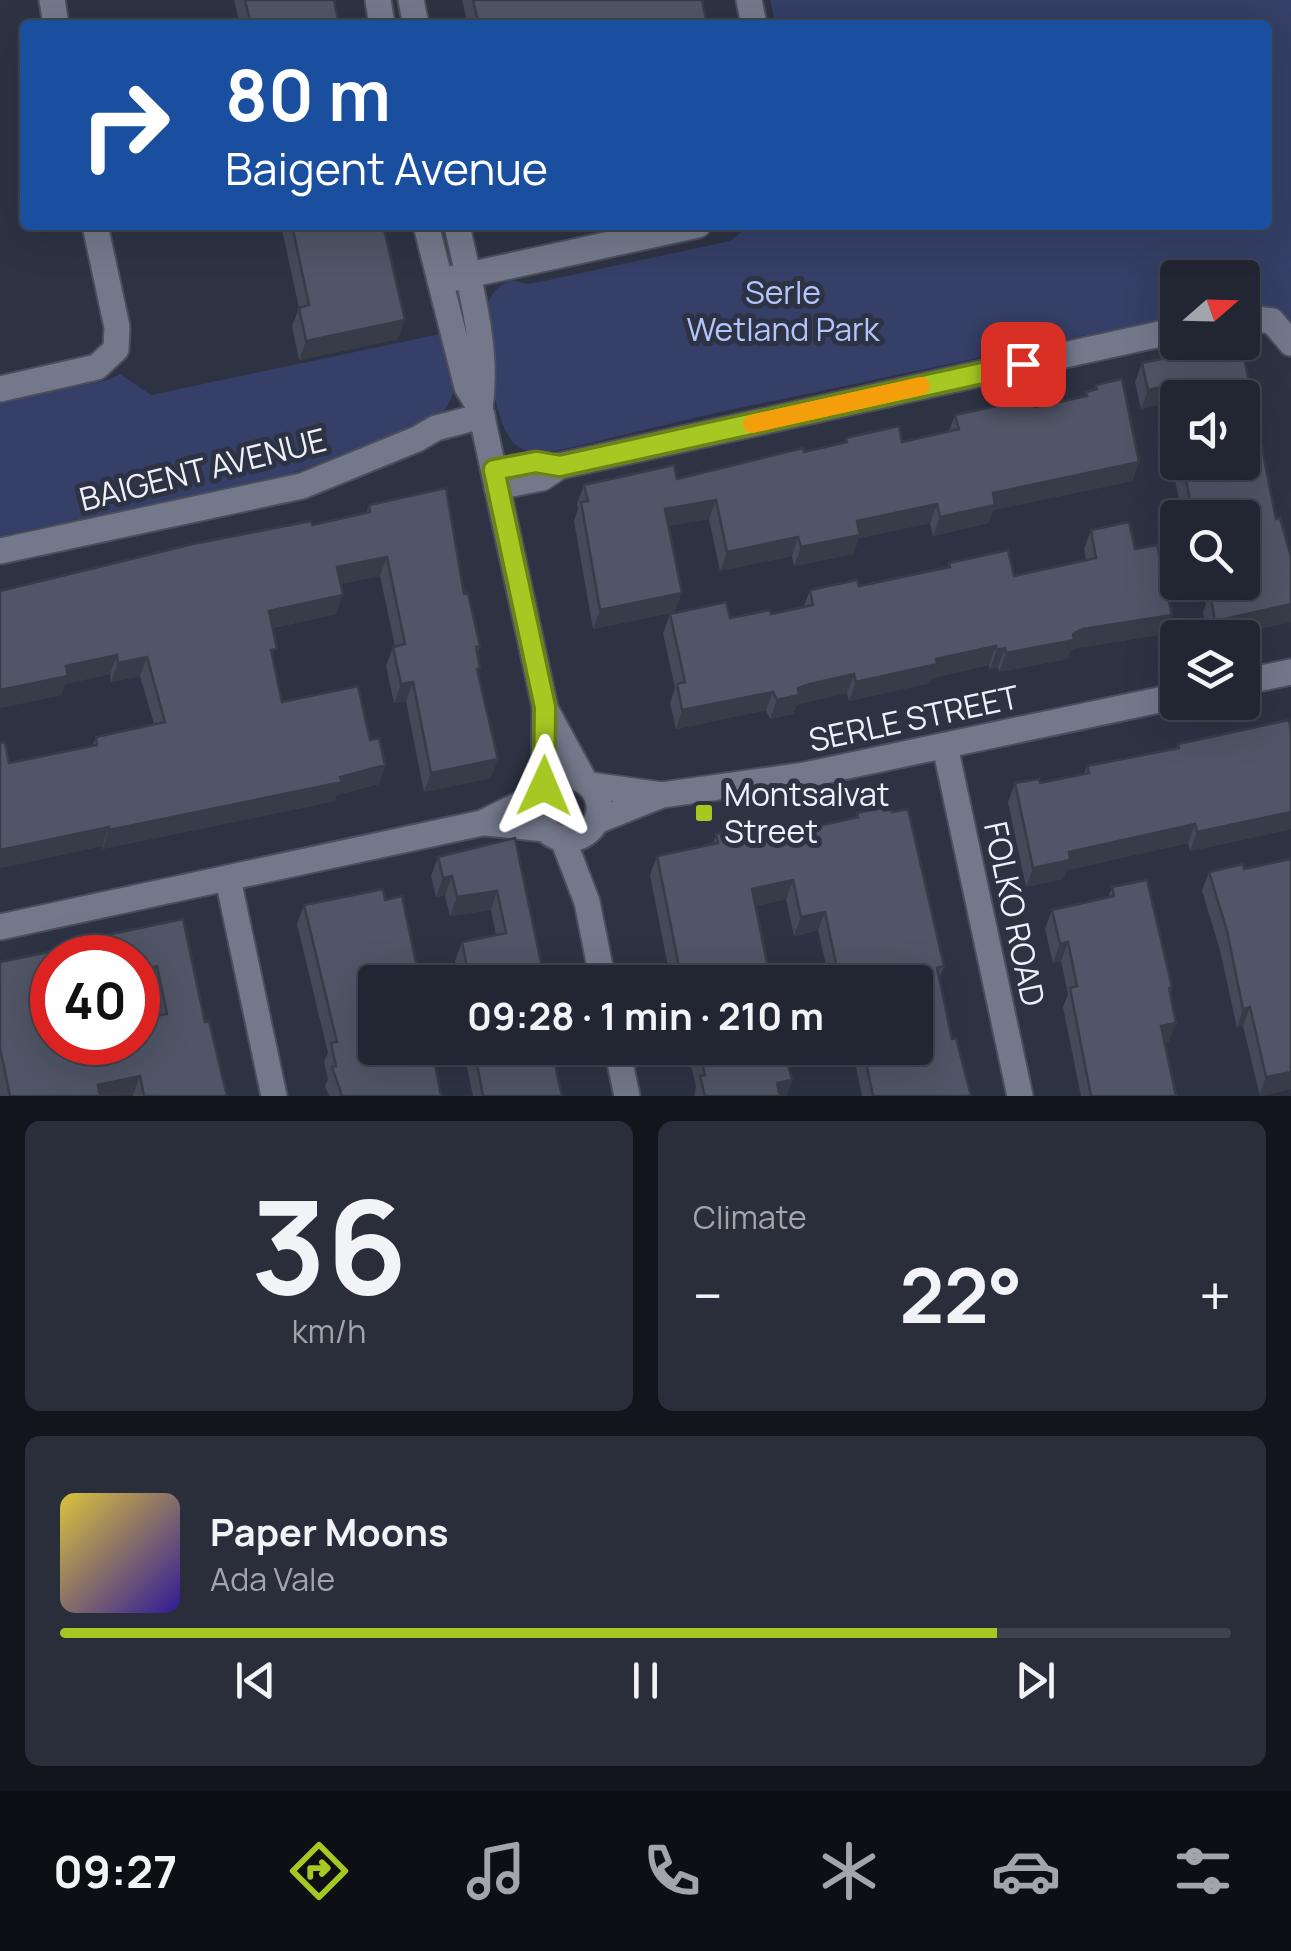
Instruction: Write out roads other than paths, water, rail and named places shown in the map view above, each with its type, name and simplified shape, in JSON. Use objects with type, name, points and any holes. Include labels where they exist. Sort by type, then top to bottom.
[{"type":"street","points":[[0,389],[96,367],[116,350],[116,327],[96,230]]},
{"type":"street","points":[[427,230],[479,405],[545,707],[542,791],[536,807],[554,834],[586,902],[600,965]]},
{"type":"street","points":[[458,230],[467,275],[479,405]]},
{"type":"street","points":[[441,281],[675,230]]},
{"type":"street","points":[[1260,319],[1272,320],[1291,343]]},
{"type":"street","points":[[496,479],[536,462],[560,466],[1160,334]]},
{"type":"street","name":"BAIGENT AVENUE","points":[[0,551],[302,486],[417,439],[479,405]]},
{"type":"street","points":[[1260,678],[1291,672]]},
{"type":"street","name":"SERLE STREET","points":[[587,782],[662,795],[742,786],[1160,700]]},
{"type":"street","points":[[545,707],[599,802],[586,902]]},
{"type":"street","name":"FOLKO ROAD","points":[[945,746],[1020,1096]]},
{"type":"street","points":[[0,927],[482,823],[568,776],[587,782]]},
{"type":"street","name":"SERLE STREET","points":[[594,826],[662,795]]},
{"type":"street","points":[[482,823],[573,839],[594,826]]},
{"type":"street","points":[[228,878],[274,1096]]},
{"type":"street","points":[[621,1065],[627,1096]]},
{"type":"place","name":"Montsalvat Street","points":[[704,813]]},
{"type":"park label","name":"Serle Wetland Park","points":[[783,312]]}]
